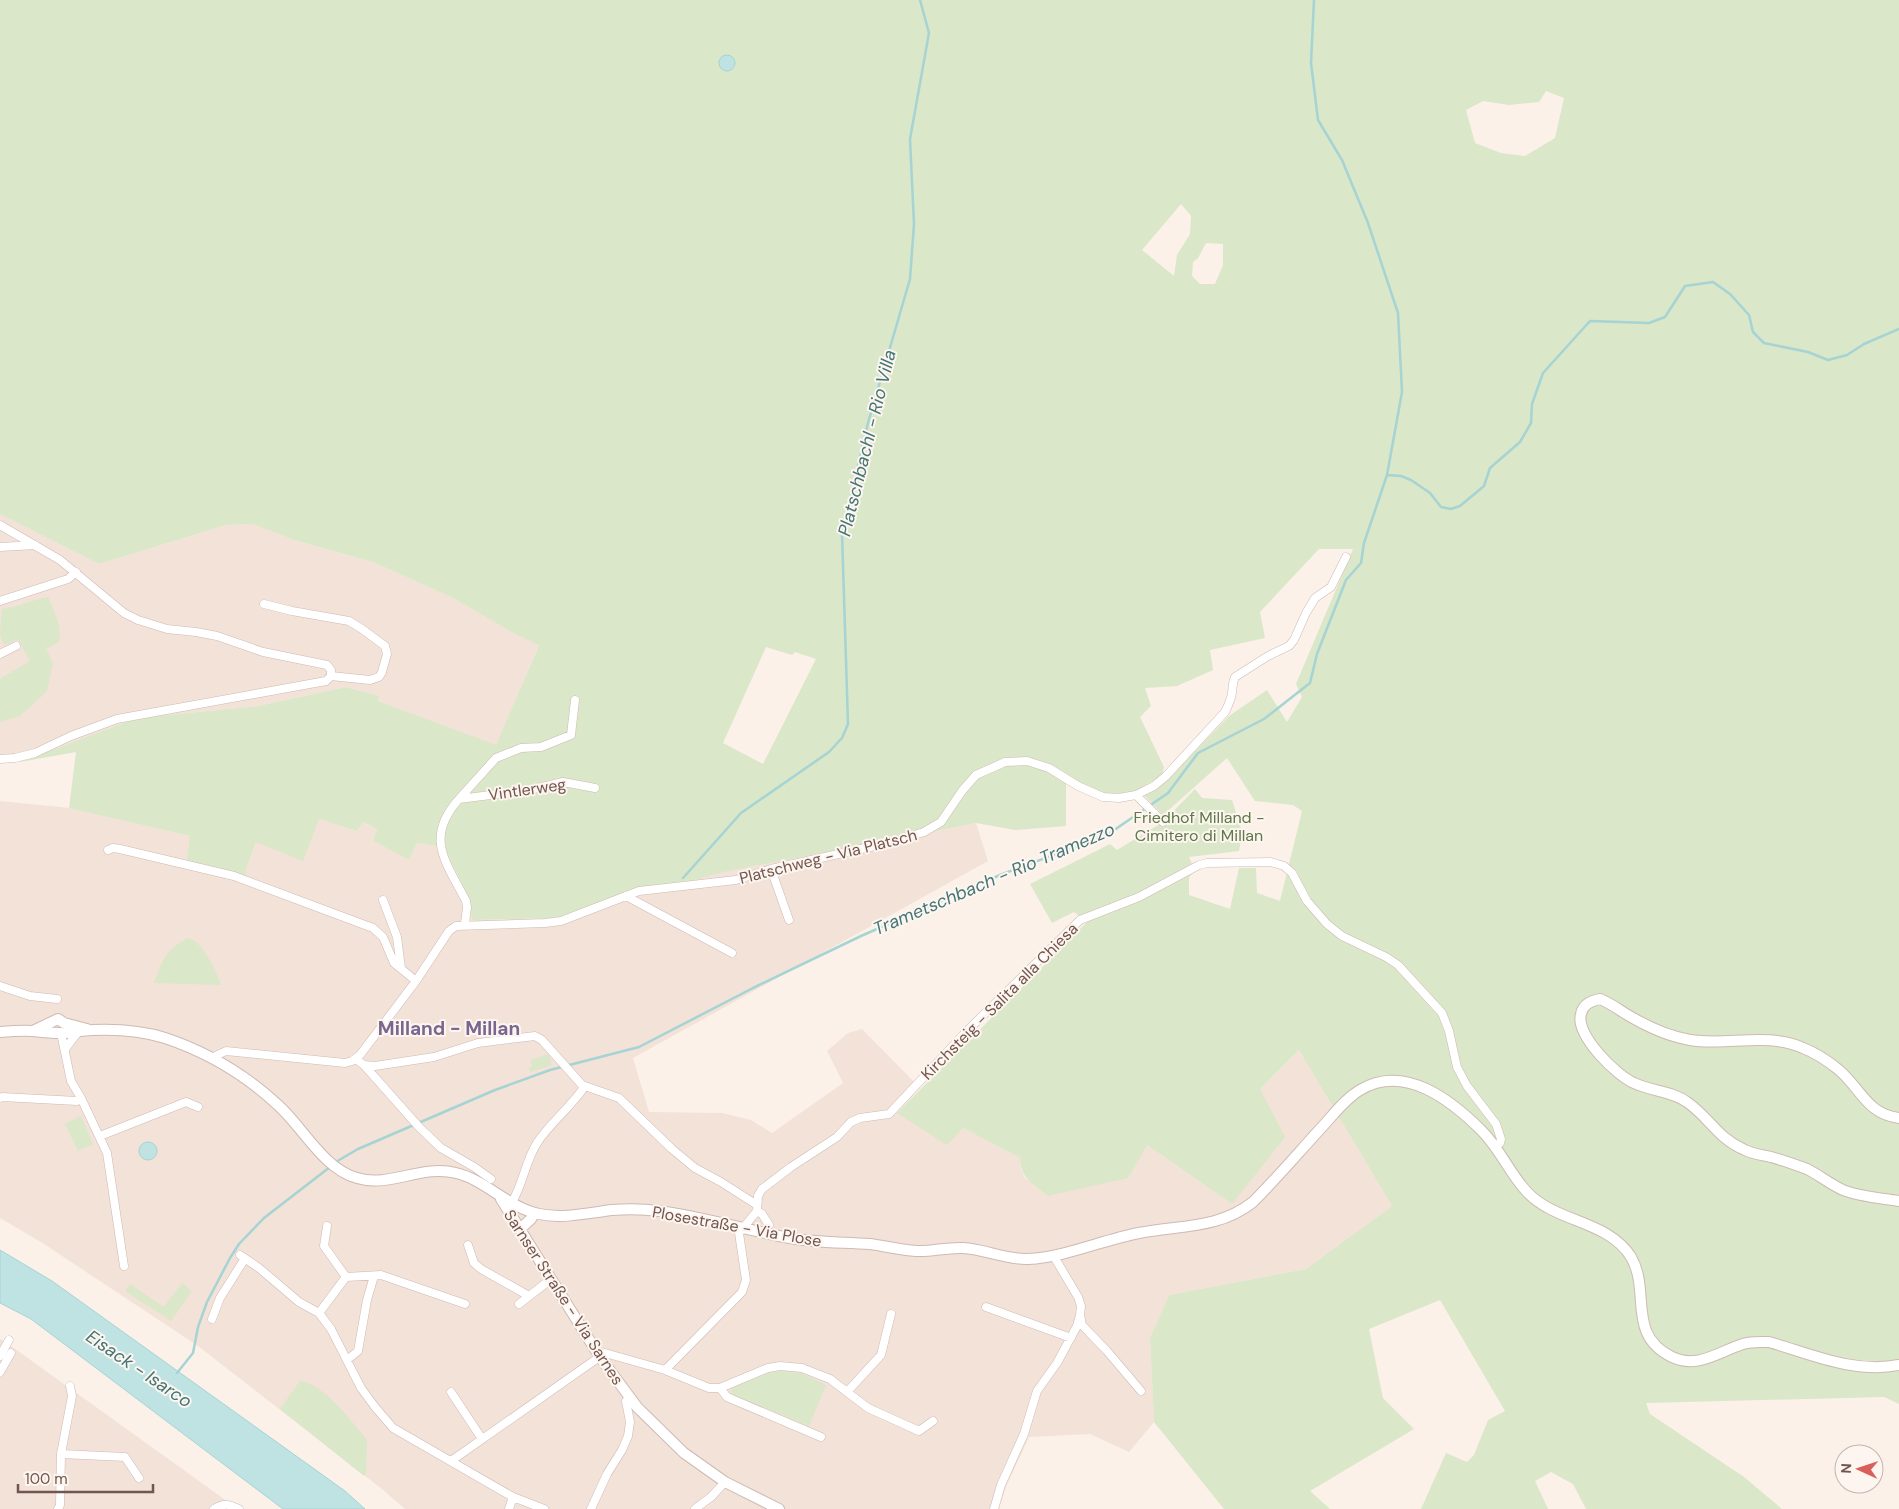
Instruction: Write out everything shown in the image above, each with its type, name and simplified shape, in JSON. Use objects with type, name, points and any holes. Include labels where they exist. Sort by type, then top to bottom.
[{"type":"street","points":[[0,525],[76,572],[124,613],[138,620],[166,629],[217,636],[263,652],[327,665],[331,676]]},
{"type":"street","points":[[0,547],[35,545]]},
{"type":"street","points":[[1163,822],[1138,797],[1166,776],[1225,712],[1230,702],[1232,682],[1235,677],[1268,656],[1289,646],[1294,640],[1306,612],[1315,598],[1331,586],[1346,557]]},
{"type":"street","points":[[0,601],[68,579],[76,572]]},
{"type":"street","points":[[264,604],[349,621],[384,646],[386,654],[379,677],[370,680],[331,676]]},
{"type":"street","points":[[0,654],[16,646]]},
{"type":"street","points":[[0,759],[35,753],[71,736],[117,719],[326,681],[331,676]]},
{"type":"street","name":"Vintlerweg","points":[[465,924],[466,901],[444,857],[440,835],[446,816],[496,758],[522,748],[540,747],[571,735],[575,700]]},
{"type":"street","name":"Platschweg - Via Platsch","points":[[465,924],[561,921],[639,892],[725,882],[771,869],[888,843],[924,832],[941,822],[962,791],[976,775],[1005,762],[1027,762],[1049,768],[1084,789],[1103,796],[1119,798],[1138,797]]},
{"type":"street","name":"Vintlerweg","points":[[459,799],[529,790],[563,782],[595,788]]},
{"type":"street","points":[[108,850],[112,848],[120,849],[234,876],[367,925],[383,937],[394,963],[416,981]]},
{"type":"street","name":"Kirchsteig - Salita alla Chiesa","points":[[743,1228],[757,1208],[758,1196],[762,1189],[791,1167],[837,1137],[851,1122],[860,1118],[889,1114],[965,1033],[1080,920],[1139,897],[1198,865],[1228,861],[1270,862],[1284,866],[1292,873],[1307,901],[1327,924],[1342,936],[1386,957],[1398,965],[1442,1013],[1449,1031],[1457,1066],[1466,1086],[1496,1124],[1501,1139],[1496,1147]]},
{"type":"street","points":[[771,869],[789,920]]},
{"type":"street","points":[[626,896],[732,953]]},
{"type":"street","points":[[383,900],[397,937],[401,968]]},
{"type":"street","points":[[211,1058],[226,1051],[345,1063],[356,1059],[416,981],[449,931],[456,926],[465,924]]},
{"type":"street","points":[[0,986],[30,996],[57,999]]},
{"type":"street","points":[[1899,1118],[1889,1117],[1877,1112],[1839,1070],[1819,1055],[1801,1046],[1778,1042],[1745,1040],[1691,1040],[1672,1036],[1651,1028],[1600,999],[1591,1000],[1584,1006],[1580,1014],[1580,1023],[1592,1046],[1620,1074],[1634,1083],[1687,1101],[1719,1134],[1730,1142],[1747,1151],[1807,1170],[1845,1190],[1861,1195],[1899,1201]]},
{"type":"street","points":[[58,1029],[65,1049],[71,1081],[100,1136],[106,1153],[124,1266]]},
{"type":"street","name":"Plosestraße - Via Plose","points":[[0,1032],[58,1029],[89,1030],[154,1035],[166,1038],[225,1065],[270,1098],[293,1120],[332,1165],[358,1179],[373,1181],[389,1180],[428,1171],[458,1173],[480,1184],[511,1204],[534,1213],[562,1217],[612,1210],[657,1211],[792,1239],[871,1244],[918,1252],[964,1248],[1030,1259],[1054,1255],[1137,1233],[1213,1222],[1237,1214],[1256,1198],[1351,1097],[1372,1084],[1406,1082],[1428,1090],[1463,1114],[1483,1132],[1496,1147],[1521,1185],[1535,1200],[1554,1212],[1605,1232],[1616,1240],[1635,1267],[1638,1278],[1642,1323],[1649,1338],[1658,1348],[1670,1356],[1682,1361],[1698,1362],[1744,1344],[1757,1341],[1769,1342],[1848,1365],[1865,1368],[1899,1365]]},
{"type":"street","name":"Plosestraße - Via Plose","points":[[58,1029],[78,1032],[89,1030]]},
{"type":"street","points":[[65,1049],[78,1032]]},
{"type":"street","points":[[364,1065],[375,1066],[416,1061],[478,1043],[536,1036],[561,1060],[579,1082],[584,1086],[619,1098],[672,1150],[695,1168],[721,1182],[757,1208],[769,1226]]},
{"type":"street","points":[[356,1059],[364,1065],[419,1127],[441,1148],[491,1179]]},
{"type":"street","points":[[511,1204],[537,1142],[575,1100],[584,1086]]},
{"type":"street","points":[[0,1098],[77,1101],[81,1098]]},
{"type":"street","points":[[100,1136],[186,1102],[198,1107]]},
{"type":"street","name":"Sarnser Straße - Via Sarnes","points":[[499,1196],[600,1357],[629,1398],[684,1454],[725,1482],[779,1509]]},
{"type":"street","points":[[520,1229],[532,1219],[534,1213]]},
{"type":"street","points":[[328,1226],[324,1246],[346,1277]]},
{"type":"street","points":[[665,1370],[742,1292],[746,1280],[739,1233],[743,1228]]},
{"type":"street","points":[[468,1245],[474,1263],[481,1269],[528,1296]]},
{"type":"street","points":[[994,1509],[1001,1485],[1024,1434],[1037,1391],[1057,1363],[1077,1326],[1080,1315],[1081,1306],[1078,1297],[1054,1255]]},
{"type":"street","points":[[212,1319],[220,1298],[242,1258],[259,1268],[299,1302],[319,1313],[331,1329],[362,1388],[393,1428],[513,1497],[544,1509]]},
{"type":"street","points":[[346,1277],[381,1275],[465,1304]]},
{"type":"street","points":[[346,1360],[358,1351],[366,1300],[374,1276]]},
{"type":"street","points":[[319,1313],[346,1277]]},
{"type":"street","points":[[519,1304],[551,1279]]},
{"type":"street","points":[[986,1307],[1071,1338]]},
{"type":"street","points":[[847,1392],[881,1355],[891,1314]]},
{"type":"street","points":[[1080,1315],[1082,1325],[1087,1332],[1107,1351],[1141,1391]]},
{"type":"street","points":[[0,1356],[9,1340]]},
{"type":"street","points":[[451,1461],[605,1353],[665,1370],[709,1388],[720,1388],[753,1373],[780,1366],[802,1368],[830,1379],[868,1408],[919,1430],[933,1421]]},
{"type":"street","points":[[0,1372],[11,1354]]},
{"type":"street","points":[[58,1509],[60,1505],[61,1454],[72,1396],[70,1386]]},
{"type":"street","points":[[720,1388],[726,1397],[821,1437]]},
{"type":"street","points":[[451,1392],[482,1439]]},
{"type":"street","name":"Sarnser Straße - Via Sarnes","points":[[591,1509],[603,1482],[628,1436],[630,1422],[626,1401],[629,1398]]},
{"type":"street","points":[[61,1454],[125,1457],[139,1478]]},
{"type":"street","points":[[696,1509],[712,1497],[725,1482]]},
{"type":"street","points":[[508,1509],[513,1497]]},
{"type":"street","points":[[214,1509],[228,1504],[239,1509]]},
{"type":"shaded area","points":[[0,514],[99,564],[226,525],[253,524],[294,540],[373,562],[453,598],[513,633],[539,644],[496,746],[378,701],[379,696],[346,687],[258,706],[137,718],[20,762],[0,755]]},
{"type":"shaded area","points":[[0,801],[70,808],[190,836],[246,877],[247,866],[256,842],[319,819],[357,831],[362,822],[377,829],[373,841],[409,860],[417,843],[444,847],[470,902],[472,920],[556,918],[721,872],[976,823],[988,861],[633,1058],[649,1112],[722,1113],[751,1120],[772,1133],[843,1083],[827,1051],[848,1033],[862,1029],[920,1088],[897,1113],[963,1128],[1020,1158],[1021,1169],[1025,1178],[1047,1196],[1147,1145],[1232,1204],[1260,1089],[1299,1050],[1392,1206],[1306,1269],[1169,1295],[1150,1338],[1154,1422],[1129,1452],[1090,1434],[1029,1437],[1006,1487],[999,1509],[405,1509],[198,1346],[41,1242],[0,1218]]},
{"type":"shaded area","points":[[0,1339],[4,1341],[238,1509],[0,1509]]},
{"type":"green space","name":"Friedhof Milland - Cimitero di Millan","points":[[0,0],[1899,0],[1899,1404],[1884,1397],[1646,1403],[1650,1414],[1744,1477],[1782,1509],[1586,1509],[1573,1484],[1551,1472],[1535,1481],[1548,1509],[1421,1509],[1446,1453],[1467,1462],[1474,1455],[1488,1420],[1505,1411],[1440,1300],[1369,1329],[1383,1398],[1414,1429],[1310,1491],[1330,1509],[1224,1509],[1154,1422],[1150,1338],[1169,1295],[1306,1269],[1392,1206],[1299,1050],[1260,1089],[1285,1137],[1232,1204],[1147,1145],[1128,1178],[1047,1196],[1025,1176],[1020,1158],[963,1128],[947,1145],[897,1113],[1087,922],[1074,912],[1052,923],[1030,884],[1110,844],[1117,850],[1163,822],[1195,789],[1202,798],[1232,800],[1242,832],[1239,851],[1189,857],[1195,871],[1189,877],[1189,895],[1230,909],[1239,868],[1256,868],[1257,893],[1280,901],[1302,811],[1293,805],[1255,801],[1227,758],[1163,815],[1144,795],[1166,781],[1229,716],[1267,690],[1287,722],[1302,697],[1296,684],[1353,549],[1319,549],[1260,612],[1265,638],[1210,650],[1213,670],[1177,686],[1145,688],[1151,706],[1140,717],[1164,767],[1162,775],[1134,792],[1109,794],[1066,783],[1066,826],[1015,830],[976,823],[723,872],[556,918],[472,920],[469,901],[444,847],[417,843],[409,860],[373,841],[377,829],[363,822],[357,831],[319,819],[303,861],[256,842],[247,866],[246,877],[187,861],[190,836],[69,808],[76,752],[20,762],[137,718],[258,706],[346,687],[379,696],[378,701],[496,745],[539,645],[513,633],[453,598],[373,562],[294,540],[253,524],[226,525],[99,564],[0,514]],"holes":[[[1546,91],[1564,98],[1555,138],[1525,156],[1501,153],[1475,143],[1466,110],[1483,101],[1509,105],[1539,102]],[[1181,204],[1191,216],[1190,234],[1177,255],[1174,276],[1142,250]],[[1206,243],[1223,244],[1223,265],[1215,284],[1200,284],[1192,276],[1193,262],[1198,258]],[[766,647],[792,655],[795,652],[816,659],[763,764],[723,743]]]},
{"type":"green space","points":[[48,597],[57,618],[60,636],[59,642],[46,649],[53,663],[47,691],[20,716],[0,722],[0,679],[30,661],[18,639],[4,645],[0,634],[2,609]]},
{"type":"green space","points":[[188,938],[198,944],[204,951],[221,985],[154,983],[169,951]]},
{"type":"green space","points":[[548,1054],[552,1065],[530,1072],[531,1060]]},
{"type":"green space","points":[[81,1116],[93,1144],[78,1151],[65,1124]]},
{"type":"green space","points":[[182,1283],[192,1291],[171,1321],[125,1291],[130,1284],[164,1307]]},
{"type":"green space","points":[[781,1370],[801,1373],[826,1385],[809,1426],[733,1395],[731,1390],[734,1387]]},
{"type":"green space","points":[[300,1381],[309,1383],[328,1396],[346,1414],[367,1440],[366,1474],[364,1476],[280,1409]]},
{"type":"water","points":[[724,55],[730,55],[735,60],[733,69],[724,71],[719,66],[719,60]]},
{"type":"water","points":[[148,1142],[154,1145],[157,1151],[154,1157],[148,1160],[142,1157],[139,1151],[142,1145]]},
{"type":"water","name":"Eisack - Isarco","points":[[0,1250],[52,1281],[345,1491],[365,1509],[283,1509],[31,1319],[0,1303]]},
{"type":"waterway","name":"Platschbachl - Rio Villa","points":[[683,878],[741,813],[829,752],[842,738],[848,724],[842,534],[868,423],[910,279],[914,224],[910,139],[929,33],[920,0]]},
{"type":"waterway","name":"Trametschbach - Rio Tramezzo","points":[[334,1163],[358,1149],[495,1090],[550,1070],[639,1047],[753,988],[861,936],[1000,875],[1107,835],[1168,793],[1198,753],[1264,719],[1310,683],[1317,654],[1346,580],[1361,563],[1364,543],[1387,475],[1402,392],[1398,313],[1368,223],[1342,160],[1318,120],[1311,63],[1314,0]]},
{"type":"waterway","points":[[1387,475],[1401,476],[1411,480],[1430,493],[1441,507],[1451,509],[1460,506],[1484,486],[1490,468],[1520,442],[1531,423],[1532,404],[1543,373],[1590,321],[1649,323],[1665,317],[1685,286],[1713,282],[1730,294],[1749,315],[1753,332],[1764,343],[1808,352],[1828,360],[1847,355],[1864,344],[1899,329]]},
{"type":"waterway","name":"Trametschbach - Rio Tramezzo","points":[[177,1373],[193,1353],[198,1327],[207,1302],[239,1244],[264,1218],[330,1167]]},
{"type":"district","name":"Milland - Millan","points":[[449,1028]]}]
